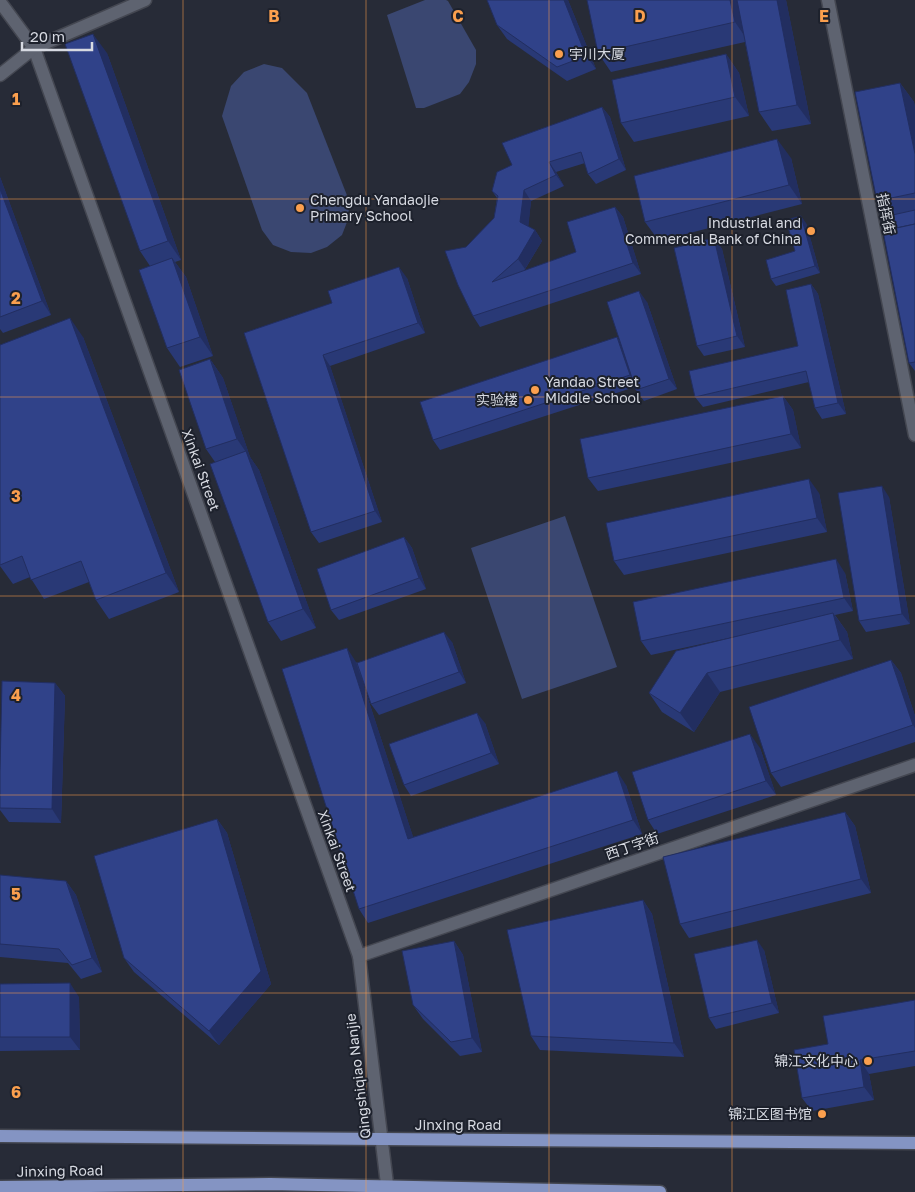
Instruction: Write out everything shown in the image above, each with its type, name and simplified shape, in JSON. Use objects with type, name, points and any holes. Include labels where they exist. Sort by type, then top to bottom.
[{"type":"main road","name":"Jinxing Road","points":[[0,1136],[915,1143]]},
{"type":"main road","name":"Jinxing Road","points":[[0,1187],[270,1184],[387,1189],[660,1192]]},
{"type":"street","points":[[0,74],[34,48],[145,0]]},
{"type":"street","name":"指挥街","points":[[828,0],[915,434]]},
{"type":"street","name":"Xinkai Street","points":[[0,2],[34,48],[359,956]]},
{"type":"street","name":"西丁字街","points":[[359,956],[915,765]]},
{"type":"street","name":"Qingshiqiao Nanjie","points":[[359,956],[387,1189]]},
{"type":"shaded area","points":[[425,0],[448,1],[476,50],[476,64],[469,82],[460,94],[424,108],[416,108],[387,15]]},
{"type":"shaded area","points":[[264,64],[282,68],[307,93],[348,198],[349,217],[342,235],[327,247],[311,253],[291,252],[273,245],[262,230],[222,116],[231,86],[244,72]]},
{"type":"shaded area","points":[[565,516],[617,667],[522,699],[471,548]]},
{"type":"building","name":"宇川大厦","points":[[487,0],[564,0],[586,56],[557,67],[497,25]]},
{"type":"building","points":[[587,0],[730,0],[735,22],[598,53]]},
{"type":"building","points":[[737,0],[777,0],[797,105],[759,112]]},
{"type":"building","points":[[93,34],[168,241],[140,251],[65,44]]},
{"type":"building","points":[[726,54],[735,97],[621,123],[612,80]]},
{"type":"building","points":[[900,83],[915,154],[915,193],[877,201],[855,92]]},
{"type":"building","points":[[602,107],[619,159],[588,174],[581,152],[549,162],[556,175],[524,190],[520,222],[535,230],[518,259],[492,282],[576,252],[567,222],[615,207],[633,263],[473,316],[458,285],[445,251],[466,247],[494,218],[498,196],[492,191],[497,172],[512,165],[502,143]]},
{"type":"building","points":[[777,139],[789,185],[645,222],[634,176]]},
{"type":"building","points":[[0,189],[42,301],[0,317]]},
{"type":"building","points":[[915,210],[915,224],[891,229],[888,216]]},
{"type":"building","points":[[801,216],[815,266],[771,279],[766,260],[795,251],[786,220]]},
{"type":"building","points":[[915,224],[915,362],[909,363],[883,231]]},
{"type":"building","points":[[714,238],[737,336],[697,346],[674,248]]},
{"type":"building","points":[[172,258],[200,337],[167,348],[139,270]]},
{"type":"building","points":[[399,267],[418,323],[323,355],[375,511],[311,532],[244,333],[332,303],[328,291]]},
{"type":"building","points":[[811,284],[838,403],[815,408],[806,371],[695,397],[689,371],[798,346],[786,290]]},
{"type":"building","points":[[639,291],[669,379],[636,390],[607,302]]},
{"type":"building","points":[[70,318],[166,573],[96,600],[81,561],[31,580],[22,556],[0,565],[0,345]]},
{"type":"building","name":"实验楼","points":[[617,337],[630,375],[433,440],[420,402]]},
{"type":"building","points":[[210,359],[237,439],[206,449],[179,370]]},
{"type":"building","points":[[783,396],[791,434],[588,478],[580,439]]},
{"type":"building","points":[[246,451],[303,609],[268,622],[210,464]]},
{"type":"building","points":[[809,479],[817,518],[614,561],[606,523]]},
{"type":"building","points":[[882,486],[902,614],[859,621],[838,493]]},
{"type":"building","points":[[404,537],[419,578],[331,610],[317,569]]},
{"type":"building","points":[[836,559],[844,598],[641,641],[633,602]]},
{"type":"building","points":[[833,613],[840,640],[707,673],[680,713],[649,693],[676,651]]},
{"type":"building","points":[[444,632],[459,672],[371,704],[357,663]]},
{"type":"building","points":[[347,648],[408,839],[617,771],[633,820],[359,909],[282,669]]},
{"type":"building","points":[[891,660],[913,725],[771,773],[749,707]]},
{"type":"building","points":[[2,681],[55,683],[52,809],[0,808]]},
{"type":"building","points":[[477,713],[491,753],[404,785],[389,744]]},
{"type":"building","points":[[750,734],[766,781],[648,820],[632,772]]},
{"type":"building","points":[[845,812],[861,879],[680,924],[663,857]]},
{"type":"building","points":[[217,819],[261,971],[209,1031],[124,958],[94,856]]},
{"type":"building","points":[[0,875],[66,881],[92,958],[72,965],[59,949],[0,944]]},
{"type":"building","points":[[643,900],[674,1043],[531,1036],[507,930]]},
{"type":"building","points":[[757,940],[772,1003],[709,1018],[694,954]]},
{"type":"building","points":[[454,941],[472,1038],[451,1042],[413,1005],[402,951]]},
{"type":"building","points":[[70,983],[70,1037],[0,1037],[0,984]]},
{"type":"building","name":"锦江文化中心","points":[[915,1000],[915,1051],[860,1060],[864,1087],[802,1098],[794,1050],[828,1044],[823,1016]]},
{"type":"place","name":"宇川大厦","points":[[559,54]]},
{"type":"place","name":"Chengdu Yandaojie Primary School","points":[[300,208]]},
{"type":"place","name":"Industrial and Commercial Bank of China","points":[[811,231]]},
{"type":"place","name":"Yandao Street Middle School","points":[[535,390]]},
{"type":"place","name":"实验楼","points":[[528,400]]},
{"type":"place","name":"锦江文化中心","points":[[868,1061]]},
{"type":"place","name":"锦江区图书馆","points":[[822,1114]]}]
